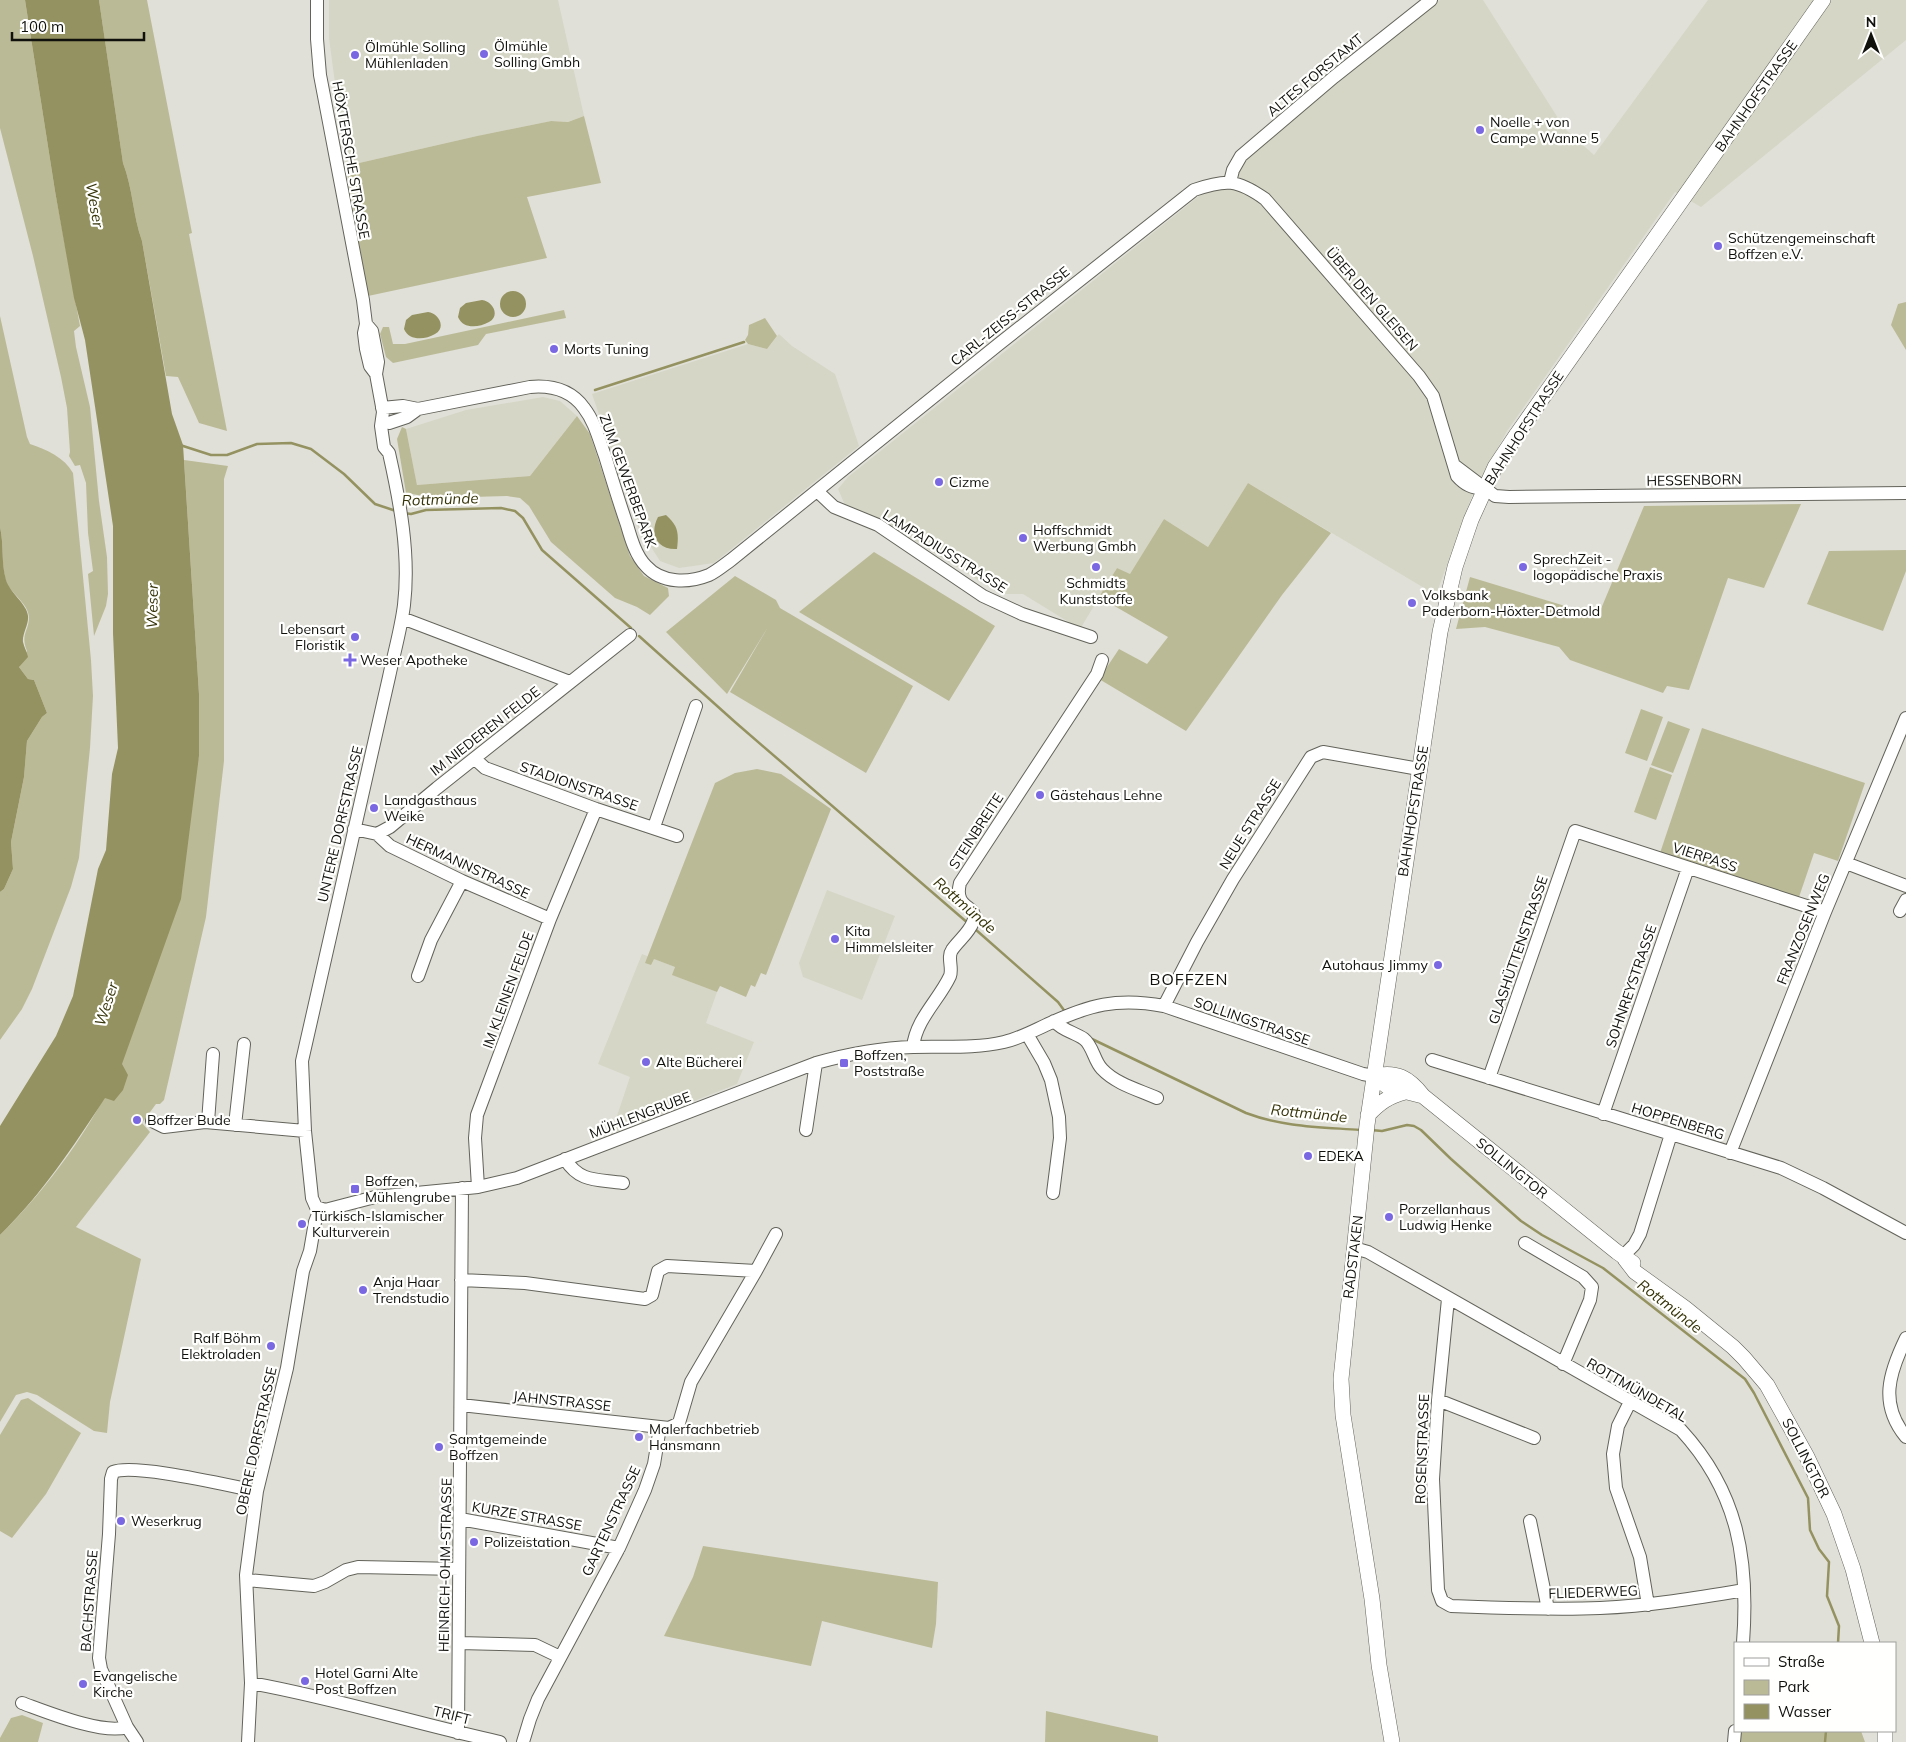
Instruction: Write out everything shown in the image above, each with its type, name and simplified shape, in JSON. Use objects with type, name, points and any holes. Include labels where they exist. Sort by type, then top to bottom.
[{"type":"main road","name":"BAHNHOFSTRASSE","points":[[1374,1076],[1437,652],[1455,567],[1470,520],[1495,467],[1522,426],[1823,0]]},
{"type":"main road","name":"SOLLINGTOR","points":[[1374,1076],[1387,1073],[1399,1076],[1414,1084],[1423,1096],[1624,1258],[1635,1272],[1685,1308],[1744,1358],[1767,1385],[1782,1410],[1834,1514],[1853,1569],[1872,1642]]},
{"type":"main road","name":"SOLLINGTOR","points":[[1374,1076],[1384,1084],[1423,1096]]},
{"type":"main road","name":"RADSTAKEN","points":[[1374,1076],[1367,1125],[1341,1380],[1347,1438],[1372,1599],[1379,1665],[1392,1742]]},
{"type":"main road","points":[[1367,1125],[1380,1102],[1405,1092]]},
{"type":"street","name":"HÖXTERSCHE STRASSE","points":[[317,0],[317,39],[320,75],[366,324],[364,333],[366,349],[370,366],[376,374],[385,414]]},
{"type":"street","name":"ALTES FORSTAMT","points":[[1230,182],[1233,170],[1241,156],[1334,77],[1431,0]]},
{"type":"street","name":"ÜBER DEN GLEISEN","points":[[1230,182],[1249,187],[1265,199],[1419,376],[1433,396],[1454,465],[1476,480],[1484,489]]},
{"type":"street","name":"CARL-ZEISS-STRASSE","points":[[817,491],[1194,190],[1213,183],[1230,182]]},
{"type":"street","name":"ZUM GEWERBEPARK","points":[[385,414],[406,417],[418,409],[537,386],[561,389],[572,396],[584,408],[596,429],[631,538],[641,559],[654,574],[670,580],[690,580],[710,574],[732,560],[817,491]]},
{"type":"street","name":"UNTERE DORFSTRASSE","points":[[317,1206],[305,1131],[302,1061],[402,618],[405,594],[405,558],[401,517],[389,453],[393,444],[385,414]]},
{"type":"street","name":"HESSENBORN","points":[[1484,489],[1495,496],[1509,497],[1906,493]]},
{"type":"street","name":"LAMPADIUSSTRASSE","points":[[817,491],[834,506],[878,525],[983,596],[1022,614],[1091,637]]},
{"type":"street","points":[[402,618],[570,682]]},
{"type":"street","name":"IM NIEDEREN FELDE","points":[[377,834],[390,827],[630,635]]},
{"type":"street","name":"STEINBREITE","points":[[913,1047],[918,1027],[951,974],[950,952],[971,925],[974,914],[972,910],[960,901],[958,893],[960,883],[1097,674],[1102,660]]},
{"type":"street","points":[[654,827],[696,706]]},
{"type":"street","name":"FRANZOSENWEG","points":[[1730,1153],[1825,912],[1906,718]]},
{"type":"street","name":"NEUE STRASSE","points":[[1164,1006],[1197,942],[1233,879],[1311,756],[1323,752],[1420,769]]},
{"type":"street","name":"STADIONSTRASSE","points":[[475,759],[485,768],[596,809],[677,836]]},
{"type":"street","name":"IM KLEINEN FELDE","points":[[478,1187],[475,1138],[478,1115],[550,919],[596,809]]},
{"type":"street","points":[[354,829],[377,834]]},
{"type":"street","name":"VIERPASS","points":[[1575,831],[1825,912]]},
{"type":"street","name":"GLASHÜTTENSTRASSE","points":[[1489,1078],[1575,831]]},
{"type":"street","name":"HERMANNSTRASSE","points":[[377,834],[390,846],[462,881],[550,919]]},
{"type":"street","points":[[1846,863],[1906,886]]},
{"type":"street","name":"SOHNREYSTRASSE","points":[[1603,1114],[1688,868]]},
{"type":"street","points":[[418,976],[431,940],[462,881]]},
{"type":"street","name":"SOLLINGSTRASSE","points":[[978,1046],[1006,1042],[1088,1008],[1121,1002],[1142,1002],[1164,1006],[1363,1074],[1374,1076]]},
{"type":"street","points":[[1063,1017],[1064,1030],[1085,1040],[1090,1045],[1094,1058],[1102,1069],[1119,1082],[1157,1098]]},
{"type":"street","points":[[1027,1034],[1044,1063],[1051,1080],[1059,1117],[1060,1138],[1053,1192]]},
{"type":"street","points":[[234,1125],[244,1044]]},
{"type":"street","name":"MÜHLENGRUBE","points":[[317,1206],[325,1210],[376,1197],[478,1187],[517,1178],[816,1064],[862,1051],[913,1047],[978,1046]]},
{"type":"street","points":[[208,1122],[214,1054]]},
{"type":"street","name":"HOPPENBERG","points":[[1432,1060],[1781,1168],[1823,1188],[1906,1234]]},
{"type":"street","points":[[806,1130],[816,1064]]},
{"type":"street","points":[[152,1121],[164,1127],[208,1122],[305,1131]]},
{"type":"street","points":[[1624,1258],[1640,1234],[1671,1134]]},
{"type":"street","points":[[565,1159],[572,1170],[580,1176],[622,1183]]},
{"type":"street","name":"HEINRICH-OHM-STRASSE","points":[[458,1733],[462,1188]]},
{"type":"street","name":"OBERE DORFSTRASSE","points":[[248,1742],[251,1683],[247,1580],[257,1491],[287,1368],[302,1271],[310,1250],[317,1206]]},
{"type":"street","points":[[660,1427],[669,1428],[679,1423],[691,1382],[776,1234]]},
{"type":"street","points":[[1525,1243],[1583,1277],[1592,1287],[1590,1300],[1563,1364]]},
{"type":"street","name":"ROTTMÜNDETAL","points":[[1354,1248],[1368,1252],[1681,1430],[1719,1481],[1738,1531],[1746,1606],[1743,1642]]},
{"type":"street","points":[[462,1280],[525,1283],[645,1299],[652,1295],[658,1271],[666,1266],[756,1271]]},
{"type":"street","name":"ROSENSTRASSE","points":[[1442,1601],[1438,1590],[1433,1479],[1438,1400],[1448,1299]]},
{"type":"street","points":[[1906,1338],[1890,1376],[1889,1392],[1890,1409],[1899,1428],[1906,1437]]},
{"type":"street","points":[[1438,1400],[1534,1438]]},
{"type":"street","points":[[1630,1402],[1618,1426],[1613,1454],[1615,1479],[1616,1488],[1640,1557],[1648,1605]]},
{"type":"street","name":"JAHNSTRASSE","points":[[461,1405],[660,1427]]},
{"type":"street","name":"GARTENSTRASSE","points":[[523,1742],[538,1699],[619,1548],[646,1490],[654,1464],[660,1427]]},
{"type":"street","name":"BACHSTRASSE","points":[[137,1742],[127,1727],[101,1669],[99,1658],[113,1472],[122,1470],[162,1473],[257,1491]]},
{"type":"street","name":"KURZE STRASSE","points":[[460,1519],[619,1548]]},
{"type":"street","points":[[1530,1521],[1548,1609]]},
{"type":"street","points":[[247,1580],[314,1586],[346,1570],[358,1568],[459,1569]]},
{"type":"street","name":"FLIEDERWEG","points":[[1442,1601],[1451,1606],[1548,1609],[1601,1608],[1648,1605],[1744,1590]]},
{"type":"street","points":[[459,1643],[530,1644],[560,1657]]},
{"type":"street","name":"TRIFT","points":[[251,1683],[306,1693],[458,1733],[500,1742]]},
{"type":"street","points":[[22,1704],[58,1716],[109,1729],[120,1730],[127,1727]]},
{"type":"shaded area","points":[[329,0],[558,0],[584,116],[568,122],[551,121],[346,166],[329,38]]},
{"type":"shaded area","points":[[1440,0],[1483,0],[1565,129],[1594,155],[1708,0],[1906,0],[1906,40],[1701,207],[1675,192],[1507,431],[1473,493],[1436,595],[1248,483],[1208,547],[1164,519],[1130,575],[1117,568],[1080,629],[1023,594],[1000,594],[882,520],[845,505],[838,489],[848,477]]},
{"type":"shaded area","points":[[779,334],[792,346],[835,374],[859,446],[714,563],[679,568],[660,561],[637,525],[592,394],[748,344],[767,349]]},
{"type":"shaded area","points":[[543,397],[560,401],[577,416],[530,476],[417,485],[406,429],[466,410]]},
{"type":"shaded area","points":[[827,890],[895,916],[862,1000],[803,977],[799,963]]},
{"type":"shaded area","points":[[642,954],[675,967],[673,975],[717,992],[706,1023],[754,1042],[737,1084],[611,1134],[630,1077],[598,1064]]},
{"type":"green space","points":[[0,0],[25,0],[55,191],[80,326],[74,331],[90,407],[99,501],[107,557],[108,594],[106,606],[94,636],[88,574],[93,571],[88,533],[86,483],[80,465],[75,466],[69,456],[67,408],[61,377],[33,256],[0,128]]},
{"type":"green space","points":[[99,0],[147,0],[192,233],[189,234],[227,431],[199,423],[178,377],[166,376],[142,241],[123,163]]},
{"type":"green space","points":[[584,116],[601,183],[527,197],[547,258],[368,296],[346,166],[551,121],[568,122]]},
{"type":"green space","points":[[1906,302],[1906,350],[1891,325],[1898,304]]},
{"type":"green space","points":[[564,310],[566,318],[486,334],[478,345],[393,363],[386,357],[380,334],[383,327],[389,327],[393,344],[405,344]]},
{"type":"green space","points":[[0,316],[30,444],[60,458],[73,473],[93,696],[79,858],[71,887],[32,989],[22,1009],[0,1040],[0,892],[4,889],[13,869],[11,842],[24,777],[27,741],[42,717],[47,713],[34,680],[28,679],[19,667],[27,651],[24,640],[29,617],[26,607],[8,586],[4,568],[0,527]]},
{"type":"green space","points":[[765,318],[777,336],[767,349],[748,344],[745,340],[748,335],[749,325]]},
{"type":"green space","points":[[577,416],[590,434],[630,556],[644,576],[668,588],[669,596],[650,615],[637,607],[615,598],[551,542],[529,506],[520,498],[507,496],[435,498],[406,493],[397,439],[402,427],[406,429],[417,485],[530,476]]},
{"type":"green space","points":[[184,460],[228,466],[224,479],[224,761],[206,917],[164,1100],[160,1104],[156,1104],[142,1123],[150,1132],[76,1227],[141,1259],[110,1402],[107,1433],[94,1431],[37,1395],[27,1392],[16,1395],[0,1422],[0,1235],[36,1197],[83,1134],[121,1065],[199,756],[199,694]]},
{"type":"green space","points":[[1248,483],[1331,533],[1282,595],[1186,731],[1099,679],[1119,649],[1147,664],[1168,637],[1099,597],[1117,568],[1130,574],[1164,519],[1208,547]]},
{"type":"green space","points":[[1801,504],[1764,588],[1728,578],[1689,690],[1667,686],[1663,693],[1570,660],[1559,647],[1485,627],[1456,629],[1470,577],[1598,616],[1644,506]]},
{"type":"green space","points":[[1906,550],[1906,571],[1883,631],[1807,604],[1829,551]]},
{"type":"green space","points":[[874,552],[995,626],[949,701],[799,612]]},
{"type":"green space","points":[[735,576],[776,600],[780,608],[913,686],[866,773],[730,692],[768,627],[727,694],[666,632]]},
{"type":"green space","points":[[1641,709],[1663,717],[1647,761],[1625,753]]},
{"type":"green space","points":[[1668,721],[1690,729],[1673,773],[1651,765]]},
{"type":"green space","points":[[1702,728],[1865,783],[1838,861],[1814,853],[1798,900],[1660,853]]},
{"type":"green space","points":[[1650,767],[1672,775],[1656,820],[1634,812]]},
{"type":"green space","points":[[757,769],[781,774],[831,809],[766,975],[761,973],[755,987],[751,985],[746,997],[720,986],[717,992],[672,975],[675,967],[654,959],[651,965],[645,963],[715,783],[735,773]]},
{"type":"green space","points":[[28,1398],[81,1433],[46,1494],[12,1538],[0,1531],[0,1435],[21,1400]]},
{"type":"green space","points":[[703,1546],[938,1582],[936,1624],[932,1648],[822,1621],[811,1666],[664,1636],[693,1577]]},
{"type":"green space","points":[[1046,1711],[1158,1736],[1158,1742],[1045,1742]]},
{"type":"green space","points":[[22,1715],[43,1723],[38,1742],[0,1742],[0,1738],[11,1718]]},
{"type":"green space","points":[[1740,1732],[1861,1732],[1865,1742],[1739,1742]]},
{"type":"water","name":"Weser","points":[[25,0],[99,0],[123,163],[142,241],[172,414],[183,445],[199,694],[199,756],[181,899],[122,1064],[128,1075],[123,1090],[114,1101],[105,1098],[43,1187],[0,1235],[0,1126],[56,1036],[73,996],[98,869],[106,850],[112,774],[118,748],[113,633],[113,526],[85,340],[74,298],[55,191]]},
{"type":"water","points":[[513,291],[522,295],[526,304],[522,313],[513,317],[504,313],[500,304],[504,295]]},
{"type":"water","points":[[482,300],[489,303],[494,309],[493,319],[485,324],[476,326],[463,324],[458,317],[460,308],[466,303]]},
{"type":"water","points":[[428,312],[435,315],[440,321],[439,331],[431,336],[422,338],[413,337],[406,333],[404,329],[406,320],[412,315]]},
{"type":"water","points":[[666,515],[677,530],[677,549],[664,547],[655,535],[655,523],[658,517]]},
{"type":"water","points":[[0,527],[6,580],[25,607],[28,616],[23,644],[28,657],[19,667],[28,679],[34,680],[47,713],[42,717],[27,741],[24,777],[11,842],[13,869],[4,889],[0,892]]},
{"type":"waterway","points":[[595,390],[744,342]]},
{"type":"waterway","name":"Rottmünde","points":[[180,445],[211,455],[227,455],[257,444],[291,443],[311,449],[344,474],[375,504],[396,511]]},
{"type":"waterway","name":"Rottmünde","points":[[404,513],[411,514],[426,510],[501,508],[515,511],[523,518],[542,550],[631,628]]},
{"type":"waterway","name":"Rottmünde","points":[[639,636],[735,722],[969,924]]},
{"type":"waterway","name":"Rottmünde","points":[[975,929],[1058,1002],[1066,1013]]},
{"type":"waterway","name":"Rottmünde","points":[[1092,1039],[1260,1118],[1288,1124],[1360,1130]]},
{"type":"waterway","name":"Rottmünde","points":[[1371,1130],[1382,1131],[1407,1125],[1421,1130],[1521,1221],[1542,1235],[1603,1268],[1745,1379],[1808,1498],[1810,1530],[1819,1549],[1829,1562],[1827,1596],[1839,1626],[1838,1642]]},
{"type":"waterway","name":"Rottmünde","points":[[1825,1742],[1826,1732]]},
{"type":"place","name":"Ölmühle Solling Gmbh","points":[[484,54]]},
{"type":"place","name":"Ölmühle Solling Mühlenladen","points":[[355,55]]},
{"type":"place","name":"Noelle + von Campe Wanne 5","points":[[1480,130]]},
{"type":"place","name":"Schützengemeinschaft Boffzen e.V.","points":[[1718,246]]},
{"type":"place","name":"Morts Tuning","points":[[554,349]]},
{"type":"place","name":"Cizme","points":[[939,482]]},
{"type":"place","name":"Hoffschmidt Werbung Gmbh","points":[[1023,538]]},
{"type":"place","name":"Schmidts Kunststoffe","points":[[1096,567]]},
{"type":"place","name":"SprechZeit - logopädische Praxis","points":[[1523,567]]},
{"type":"place","name":"Volksbank Paderborn-Höxter-Detmold","points":[[1412,603]]},
{"type":"place","name":"Lebensart Floristik","points":[[355,637]]},
{"type":"place","name":"Weser Apotheke","points":[[350,660]]},
{"type":"place","name":"Gästehaus Lehne","points":[[1040,795]]},
{"type":"place","name":"Landgasthaus Weike","points":[[374,808]]},
{"type":"place","name":"Kita Himmelsleiter","points":[[835,939]]},
{"type":"place","name":"Autohaus Jimmy","points":[[1438,965]]},
{"type":"place","name":"Alte Bücherei","points":[[646,1062]]},
{"type":"place","name":"Boffzen, Poststraße","points":[[844,1063]]},
{"type":"place","name":"Boffzer Bude","points":[[137,1120]]},
{"type":"place","name":"EDEKA","points":[[1308,1156]]},
{"type":"place","name":"Boffzen, Mühlengrube","points":[[355,1189]]},
{"type":"place","name":"Porzellanhaus Ludwig Henke","points":[[1389,1217]]},
{"type":"place","name":"Türkisch-Islamischer Kulturverein","points":[[302,1224]]},
{"type":"place","name":"Anja Haar Trendstudio","points":[[363,1290]]},
{"type":"place","name":"Ralf Böhm Elektroladen","points":[[271,1346]]},
{"type":"place","name":"Malerfachbetrieb Hansmann","points":[[639,1437]]},
{"type":"place","name":"Samtgemeinde Boffzen","points":[[439,1447]]},
{"type":"place","name":"Weserkrug","points":[[121,1521]]},
{"type":"place","name":"Polizeistation","points":[[474,1542]]},
{"type":"place","name":"Hotel Garni Alte Post Boffzen","points":[[305,1681]]},
{"type":"place","name":"Evangelische Kirche","points":[[83,1684]]},
{"type":"district","name":"BOFFZEN","points":[[1189,979]]}]
